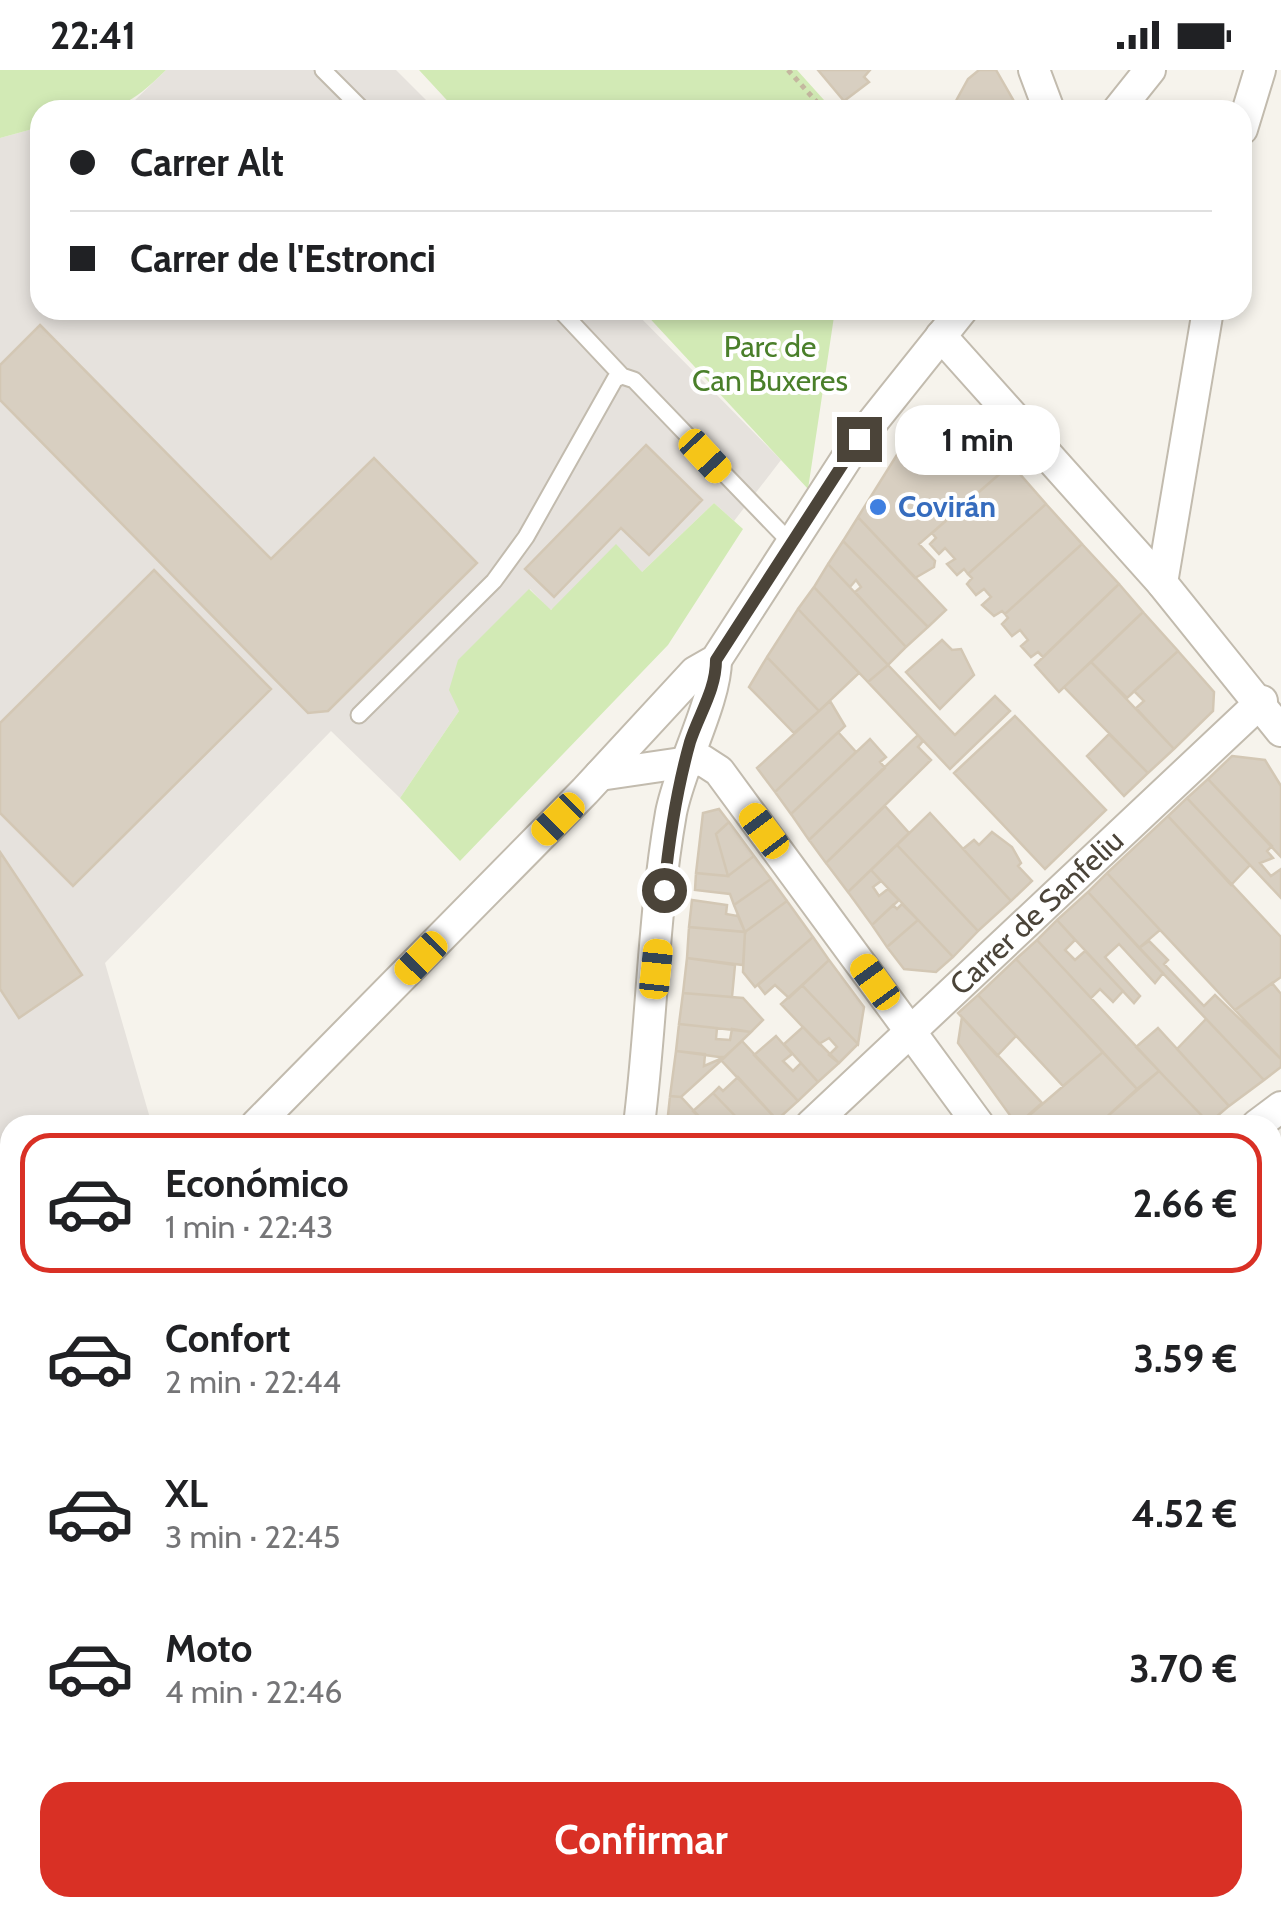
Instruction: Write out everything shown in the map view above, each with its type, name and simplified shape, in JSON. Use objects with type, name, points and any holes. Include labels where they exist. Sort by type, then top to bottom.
[{"type":"street","points":[[1034,70],[1045,100]]},
{"type":"street","points":[[1126,100],[1150,70]]},
{"type":"street","points":[[1251,100],[1260,70]]},
{"type":"street","points":[[266,1115],[600,776],[695,672],[716,660],[859,439],[954,320]]},
{"type":"street","points":[[1162,583],[1206,320]]},
{"type":"street","points":[[941,336],[1162,583],[1262,702],[1281,731]]},
{"type":"street","points":[[640,1115],[672,812],[685,762],[716,678],[716,660]]},
{"type":"street","name":"Carrer de Sanfeliu","points":[[822,1115],[1262,702]]},
{"type":"street","points":[[600,776],[702,760],[719,771],[972,1115]]},
{"type":"lane","points":[[323,70],[352,100]]},
{"type":"lane","points":[[569,320],[622,376],[634,380],[791,543]]},
{"type":"lane","points":[[359,715],[494,581],[526,537],[615,379],[622,376]]},
{"type":"path","points":[[788,70],[815,100]]},
{"type":"shaded area","points":[[166,70],[396,70],[426,100],[135,100]]},
{"type":"shaded area","points":[[30,130],[30,320],[643,320],[781,460],[734,521],[714,503],[642,572],[550,610],[530,589],[459,711],[400,798],[331,731],[105,963],[149,1115],[0,1115],[0,138]]},
{"type":"green space","points":[[0,70],[166,70],[129,100],[30,100],[30,130],[0,138]]},
{"type":"green space","points":[[419,70],[797,70],[824,100],[447,100]]},
{"type":"green space","name":"Parc de Can Buxeres","points":[[651,320],[833,320],[808,489]]},
{"type":"green space","points":[[714,503],[743,529],[668,645],[460,861],[400,798],[459,711],[449,690],[458,660],[529,589],[551,610],[616,544],[642,572]]},
{"type":"building","points":[[818,70],[870,70],[864,77],[869,82],[843,100]]},
{"type":"building","points":[[979,70],[996,70],[1013,100],[956,100],[968,79]]},
{"type":"building","points":[[40,325],[271,559],[374,458],[477,563],[328,711],[308,713],[0,400],[0,365]]},
{"type":"building","points":[[971,420],[1011,464],[919,544],[935,561],[934,567],[915,578],[858,517],[915,426]]},
{"type":"building","points":[[646,445],[702,500],[649,555],[621,528],[554,597],[525,569]]},
{"type":"building","points":[[1011,464],[1046,504],[968,574],[964,569],[957,575],[947,564],[955,559],[945,548],[939,554],[930,544],[936,538],[932,533]]},
{"type":"building","points":[[1046,504],[1082,544],[1005,614],[1002,611],[994,616],[982,605],[991,597],[984,589],[976,595],[967,584],[972,578],[968,574]]},
{"type":"building","points":[[858,517],[946,610],[928,627],[843,541]]},
{"type":"building","points":[[843,541],[928,627],[906,647],[855,592],[861,587],[856,580],[850,587],[828,564]]},
{"type":"building","points":[[1082,544],[1119,584],[1043,657],[1038,652],[1031,657],[1021,646],[1028,640],[1020,630],[1012,636],[1002,624],[1008,618],[1005,614]]},
{"type":"building","points":[[828,564],[906,647],[888,665],[814,587]]},
{"type":"building","points":[[154,570],[271,689],[73,886],[0,813],[0,723]]},
{"type":"building","points":[[1119,584],[1143,612],[1059,692],[1035,665]]},
{"type":"building","points":[[814,587],[888,665],[868,682],[798,609]]},
{"type":"building","points":[[798,609],[859,673],[819,711],[767,657]]},
{"type":"building","points":[[1143,612],[1178,651],[1127,698],[1091,662]]},
{"type":"building","points":[[942,640],[952,650],[961,649],[974,675],[940,709],[906,672]]},
{"type":"building","points":[[1178,651],[1214,692],[1213,711],[1174,749],[1136,708],[1144,701],[1134,691]]},
{"type":"building","points":[[767,657],[819,711],[794,733],[749,687]]},
{"type":"building","points":[[1091,662],[1174,749],[1148,773],[1064,687]]},
{"type":"building","points":[[888,665],[955,735],[995,696],[1010,711],[950,769],[868,682]]},
{"type":"building","points":[[830,701],[845,726],[775,792],[757,768]]},
{"type":"building","points":[[1015,716],[1106,810],[1045,869],[954,773]]},
{"type":"building","points":[[838,732],[856,752],[791,814],[775,792]]},
{"type":"building","points":[[1109,734],[1148,773],[1124,796],[1087,756]]},
{"type":"building","points":[[918,735],[923,741],[918,747],[931,760],[826,863],[809,840]]},
{"type":"building","points":[[870,739],[886,757],[880,762],[885,768],[809,840],[791,814]]},
{"type":"building","points":[[1232,756],[1265,760],[1281,786],[1281,857],[1208,779]]},
{"type":"building","points":[[1208,779],[1272,846],[1267,851],[1273,858],[1260,863],[1271,876],[1281,869],[1281,898],[1187,798]]},
{"type":"building","points":[[1187,798],[1250,865],[1231,885],[1168,816]]},
{"type":"building","points":[[885,806],[909,833],[848,892],[826,863]]},
{"type":"building","points":[[719,809],[729,822],[716,834],[728,876],[696,873],[703,813]]},
{"type":"building","points":[[930,813],[1011,901],[978,931],[897,845]]},
{"type":"building","points":[[1168,816],[1281,937],[1281,977],[1235,1010],[1107,873]]},
{"type":"building","points":[[729,822],[754,856],[728,876],[716,834]]},
{"type":"building","points":[[992,832],[1012,847],[1021,863],[1018,866],[1032,881],[1011,901],[963,849],[974,840],[979,845]]},
{"type":"building","points":[[897,845],[978,931],[953,957],[871,870]]},
{"type":"building","points":[[0,852],[82,975],[19,1018],[0,989]]},
{"type":"building","points":[[754,856],[771,879],[734,905],[730,894],[695,890],[696,873],[728,876]]},
{"type":"building","points":[[871,870],[881,881],[873,887],[879,896],[888,889],[899,900],[872,925],[848,892]]},
{"type":"building","points":[[1107,873],[1160,930],[1139,948],[1088,892]]},
{"type":"building","points":[[771,879],[787,901],[745,932],[734,905]]},
{"type":"building","points":[[1088,892],[1163,973],[1155,983],[1119,944],[1105,957],[1140,996],[1134,1003],[1057,920]]},
{"type":"building","points":[[692,900],[727,905],[726,914],[738,916],[745,932],[689,927]]},
{"type":"building","points":[[787,901],[813,937],[755,987],[743,972],[745,932]]},
{"type":"building","points":[[902,904],[918,920],[887,947],[872,925],[893,905],[897,909]]},
{"type":"building","points":[[918,920],[953,957],[936,972],[904,969],[887,947]]},
{"type":"building","points":[[1057,920],[1075,940],[1065,950],[1075,960],[1085,951],[1123,991],[1113,1002],[1100,989],[1091,998],[1037,940]]},
{"type":"building","points":[[689,927],[745,932],[743,965],[687,958]]},
{"type":"building","points":[[813,937],[829,960],[789,998],[775,985],[765,994],[758,985]]},
{"type":"building","points":[[1037,940],[1159,1071],[1137,1089],[1016,959]]},
{"type":"building","points":[[1149,941],[1168,960],[1164,964],[1204,1006],[1215,995],[1281,1059],[1281,1067],[1264,1080],[1139,948]]},
{"type":"building","points":[[687,958],[735,965],[732,997],[683,993]]},
{"type":"building","points":[[1016,959],[1103,1052],[1063,1086],[978,995]]},
{"type":"building","points":[[829,960],[864,1007],[858,1044],[802,985]]},
{"type":"building","points":[[1272,983],[1281,994],[1281,1059],[1235,1010]]},
{"type":"building","points":[[802,985],[858,1044],[839,1063],[829,1055],[837,1047],[829,1038],[819,1044],[781,1004]]},
{"type":"building","points":[[683,993],[743,998],[763,1020],[751,1032],[679,1024]]},
{"type":"building","points":[[978,995],[1016,1036],[997,1056],[958,1013]]},
{"type":"building","points":[[962,1017],[1042,1103],[1028,1115],[1010,1115],[958,1043]]},
{"type":"building","points":[[1206,1019],[1264,1080],[1229,1106],[1177,1049]]},
{"type":"building","points":[[679,1024],[717,1028],[716,1039],[730,1040],[732,1029],[751,1032],[725,1057],[719,1057],[676,1051]]},
{"type":"building","points":[[803,1027],[839,1063],[818,1082],[784,1044]]},
{"type":"building","points":[[1158,1028],[1229,1106],[1218,1115],[1201,1115],[1136,1047]]},
{"type":"building","points":[[776,1036],[792,1054],[783,1061],[793,1071],[801,1063],[818,1082],[798,1101],[754,1055]]},
{"type":"building","points":[[742,1041],[798,1101],[783,1115],[772,1115],[721,1060]]},
{"type":"building","points":[[676,1051],[705,1054],[704,1066],[725,1057],[681,1097],[670,1096]]},
{"type":"building","points":[[1103,1052],[1137,1089],[1109,1115],[1030,1115]]},
{"type":"building","points":[[1159,1071],[1201,1115],[1111,1115]]},
{"type":"building","points":[[738,1077],[772,1115],[734,1115],[713,1093],[719,1087],[723,1091]]},
{"type":"building","points":[[713,1093],[734,1115],[697,1115],[693,1111]]},
{"type":"building","points":[[670,1096],[681,1097],[698,1115],[668,1115]]},
{"type":"place","name":"Covirán","points":[[878,507]]},
{"type":"route","points":[[664,890],[672,812],[691,739],[716,678],[716,660],[859,439]]}]
